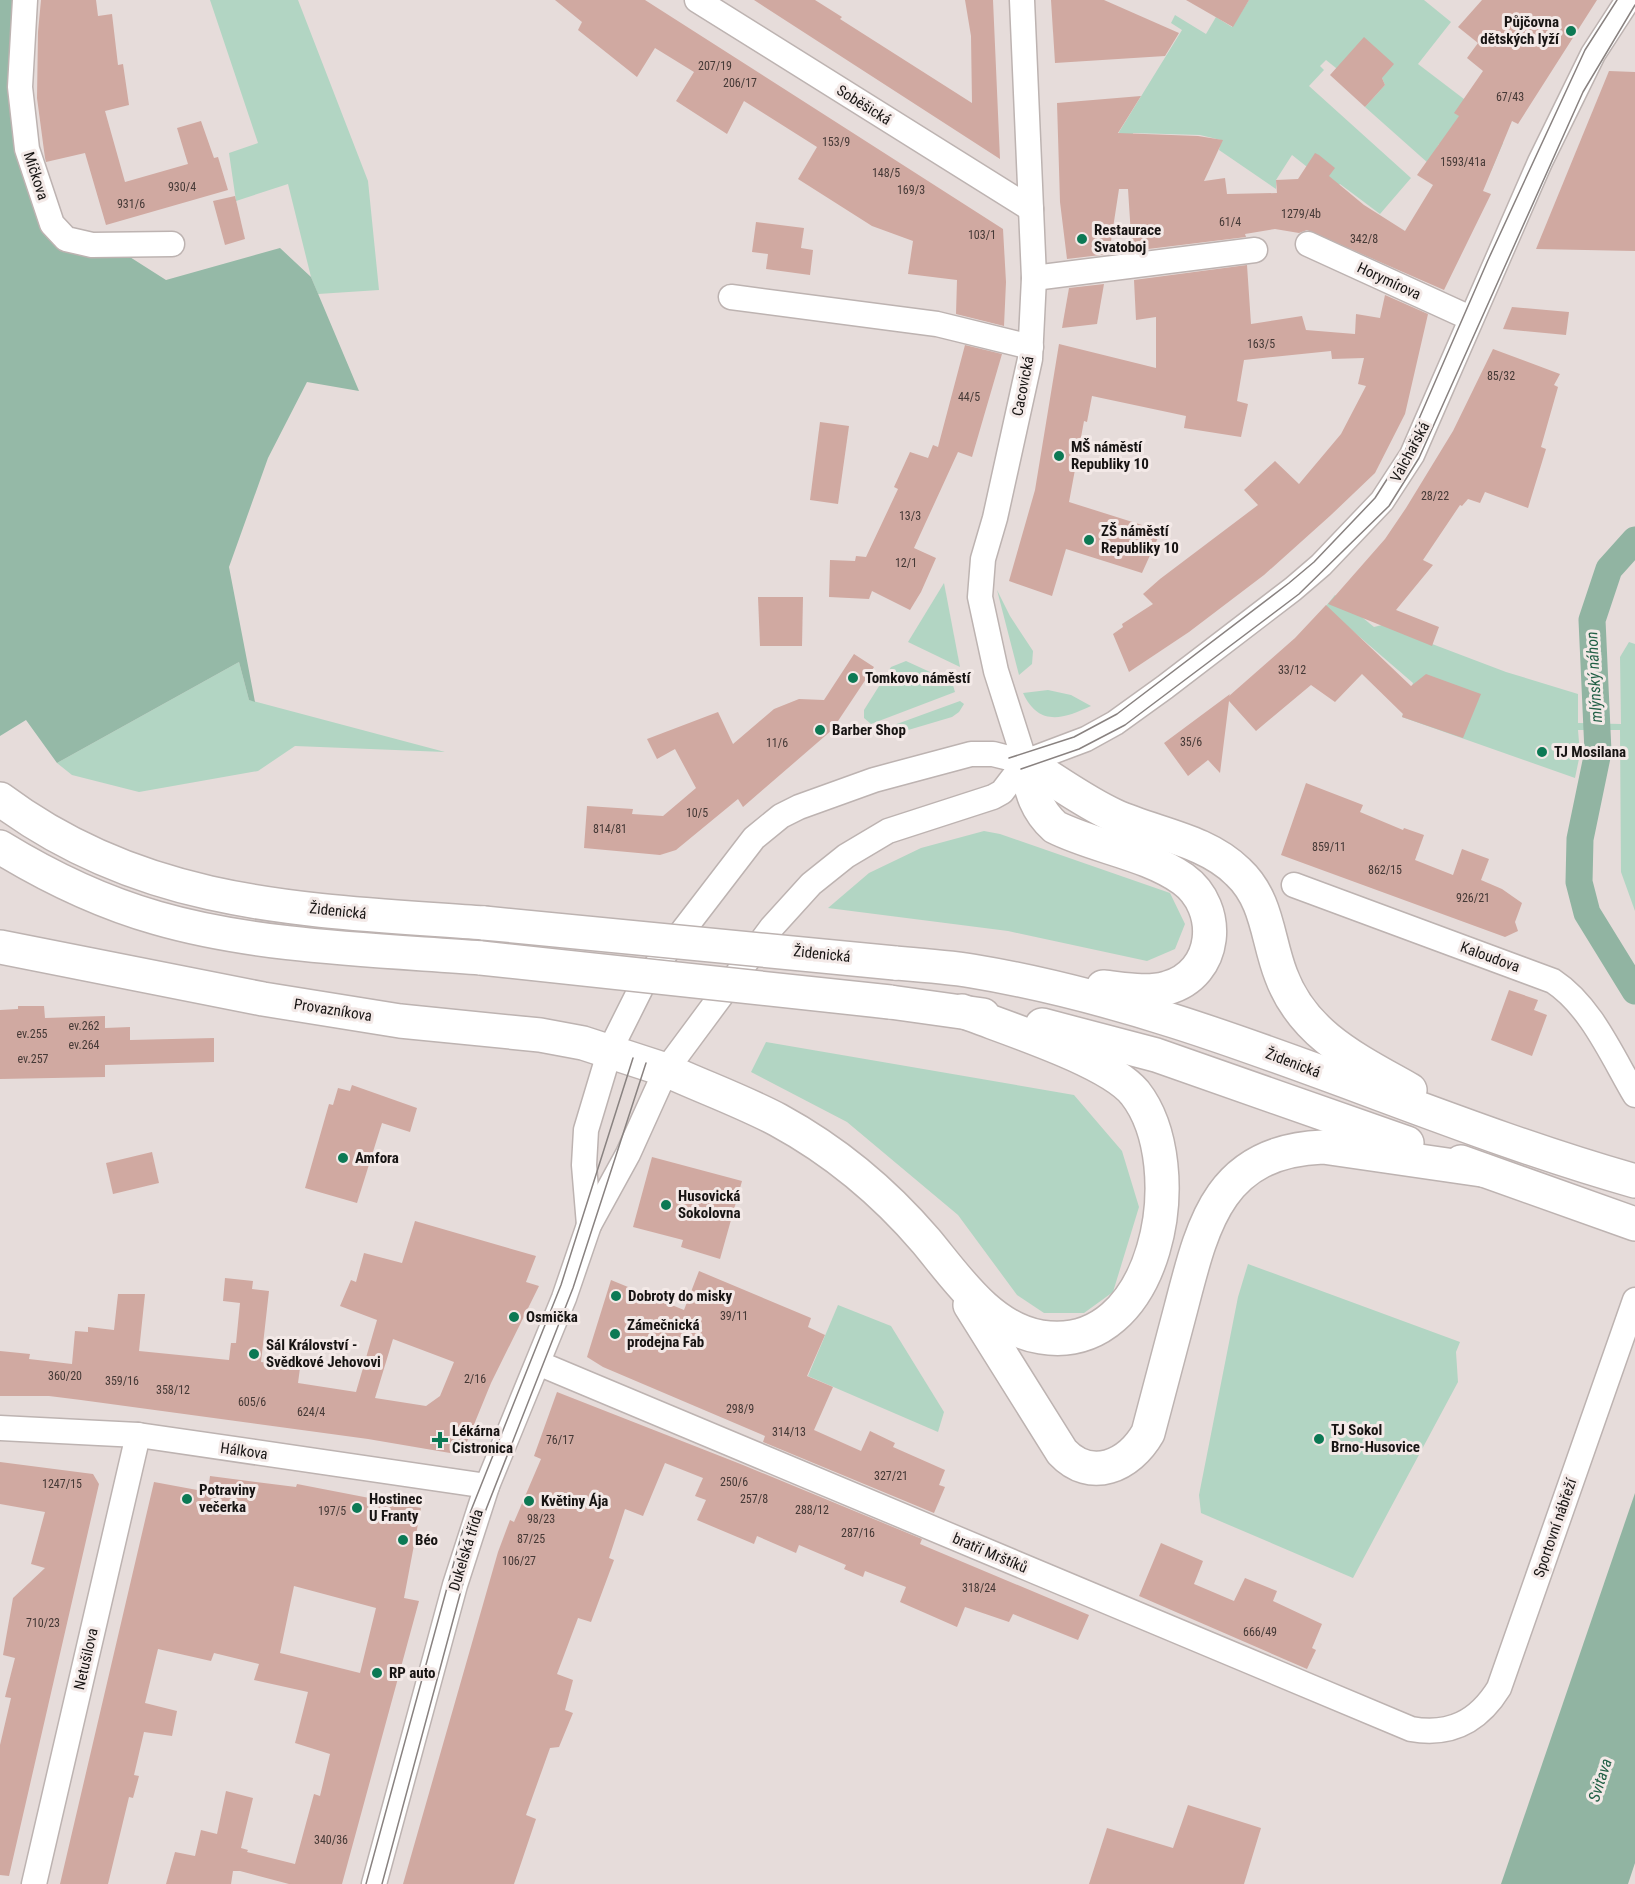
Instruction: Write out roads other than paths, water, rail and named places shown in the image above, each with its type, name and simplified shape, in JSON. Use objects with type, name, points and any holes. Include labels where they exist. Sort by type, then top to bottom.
[{"type":"main road","points":[[972,971],[1156,991],[1170,988],[1193,973],[1207,950],[1210,922],[1200,895],[1183,879],[1164,868],[1055,826],[1042,816],[1036,806],[1026,762]]},
{"type":"main road","points":[[1026,762],[1106,812],[1210,851],[1239,872],[1260,902],[1284,983],[1297,1009],[1312,1026],[1348,1055],[1487,1132]]},
{"type":"main road","name":"Židenická","points":[[0,799],[55,837],[88,854],[121,868],[183,888],[214,895],[346,912],[484,923],[972,971],[1051,988],[1164,1018],[1622,1178]]},
{"type":"main road","points":[[0,846],[50,875],[101,898],[157,918],[192,927],[326,945],[481,958],[890,1002],[962,1011],[1035,1024],[1156,1055],[1635,1224]]},
{"type":"main road","name":"Provazníkova","points":[[0,947],[262,999],[400,1021],[540,1035],[610,1050],[666,1070],[776,1119],[838,1158],[873,1185],[900,1212],[949,1270]]},
{"type":"main road","points":[[949,1270],[982,1305],[1023,1332],[1058,1339],[1090,1332],[1117,1315],[1138,1284],[1155,1243],[1162,1201],[1161,1163],[1155,1132],[1144,1107],[1133,1091],[1101,1067],[962,1011]]},
{"type":"main road","points":[[949,1270],[1062,1452],[1080,1467],[1108,1467],[1132,1454],[1148,1433],[1201,1235],[1222,1196],[1246,1171],[1260,1160],[1278,1153],[1300,1148],[1323,1147],[1482,1170]]},
{"type":"street","name":"Míčkova","points":[[25,0],[20,87],[27,148],[52,224],[66,239],[92,245],[172,244]]},
{"type":"street","name":"Soběšická","points":[[697,0],[1031,209]]},
{"type":"street","name":"Cacovická","points":[[1022,0],[1034,278],[1031,347],[995,518],[983,559],[980,597],[996,671],[1026,762]]},
{"type":"street","name":"Valchařská","points":[[1026,762],[1086,739],[1115,723],[1321,566],[1382,501],[1412,455],[1470,318],[1593,54],[1628,0]]},
{"type":"street","name":"Horymírova","points":[[1308,244],[1470,318]]},
{"type":"street","points":[[1034,278],[1255,250]]},
{"type":"street","points":[[731,297],[937,324],[1031,347]]},
{"type":"street","points":[[610,1050],[640,987],[674,939],[754,838],[781,816],[829,795],[971,754],[993,754],[1026,762],[1002,792],[993,797],[888,831],[846,856],[811,884],[772,927],[666,1070]]},
{"type":"street","name":"Kaloudova","points":[[1294,885],[1552,981],[1563,988],[1586,1014],[1635,1095]]},
{"type":"street","name":"Dukelská třída","points":[[589,1225],[585,1139],[610,1050]]},
{"type":"street","name":"Dukelská třída","points":[[374,1884],[461,1564],[487,1486],[538,1364],[589,1225],[628,1154],[666,1070]]},
{"type":"street","name":"Sportovní nábřeží","points":[[1445,1731],[1478,1715],[1498,1688],[1635,1300]]},
{"type":"street","name":"bratří Mrštíků","points":[[538,1364],[1411,1729],[1445,1731]]},
{"type":"street","name":"Hálkova","points":[[0,1428],[138,1435],[487,1486]]},
{"type":"street","name":"Netušilova","points":[[34,1884],[138,1435]]},
{"type":"water","name":"Svitava","points":[[1635,1493],[1635,1863],[1628,1884],[1501,1884]]},
{"type":"waterway","name":"mlýnský náhon","points":[[1635,540],[1609,569],[1592,620],[1598,752],[1580,839],[1579,882],[1587,913],[1635,991]]},
{"type":"tram line","points":[[1009,758],[1074,737],[1117,714],[1289,583],[1314,562],[1375,498],[1405,451],[1488,260],[1585,50],[1617,0]]},
{"type":"tram line","points":[[1021,769],[1079,749],[1125,725],[1299,594],[1389,506],[1419,458],[1583,92],[1635,5]]},
{"type":"tram line","points":[[366,1884],[462,1533],[561,1285],[633,1058]]},
{"type":"tram line","points":[[382,1884],[476,1535],[573,1288],[646,1063]]},
{"type":"place","name":"Půjčovna dětských lyží","points":[[1571,31]]},
{"type":"place","name":"Restaurace Svatoboj","points":[[1082,239]]},
{"type":"place","name":"MŠ náměstí Republiky 10","points":[[1059,456]]},
{"type":"place","name":"ZŠ náměstí Republiky 10","points":[[1089,540]]},
{"type":"place","name":"Tomkovo náměstí","points":[[853,678]]},
{"type":"place","name":"Barber Shop","points":[[820,730]]},
{"type":"place","name":"TJ Mosilana","points":[[1542,752]]},
{"type":"place","name":"Amfora","points":[[343,1158]]},
{"type":"place","name":"Husovická Sokolovna","points":[[666,1205]]},
{"type":"place","name":"Dobroty do misky","points":[[616,1296]]},
{"type":"place","name":"Osmička","points":[[514,1317]]},
{"type":"place","name":"Zámečnická prodejna Fab","points":[[615,1334]]},
{"type":"place","name":"Sál Království - Svědkové Jehovovi","points":[[254,1354]]},
{"type":"place","name":"TJ Sokol Brno-Husovice","points":[[1319,1439]]},
{"type":"place","name":"Lékárna Cistronica","points":[[440,1440]]},
{"type":"place","name":"Potraviny večerka","points":[[187,1499]]},
{"type":"place","name":"Květiny Ája","points":[[529,1501]]},
{"type":"place","name":"Hostinec U Franty","points":[[357,1508]]},
{"type":"place","name":"Béo","points":[[403,1540]]},
{"type":"place","name":"RP auto","points":[[377,1673]]}]
